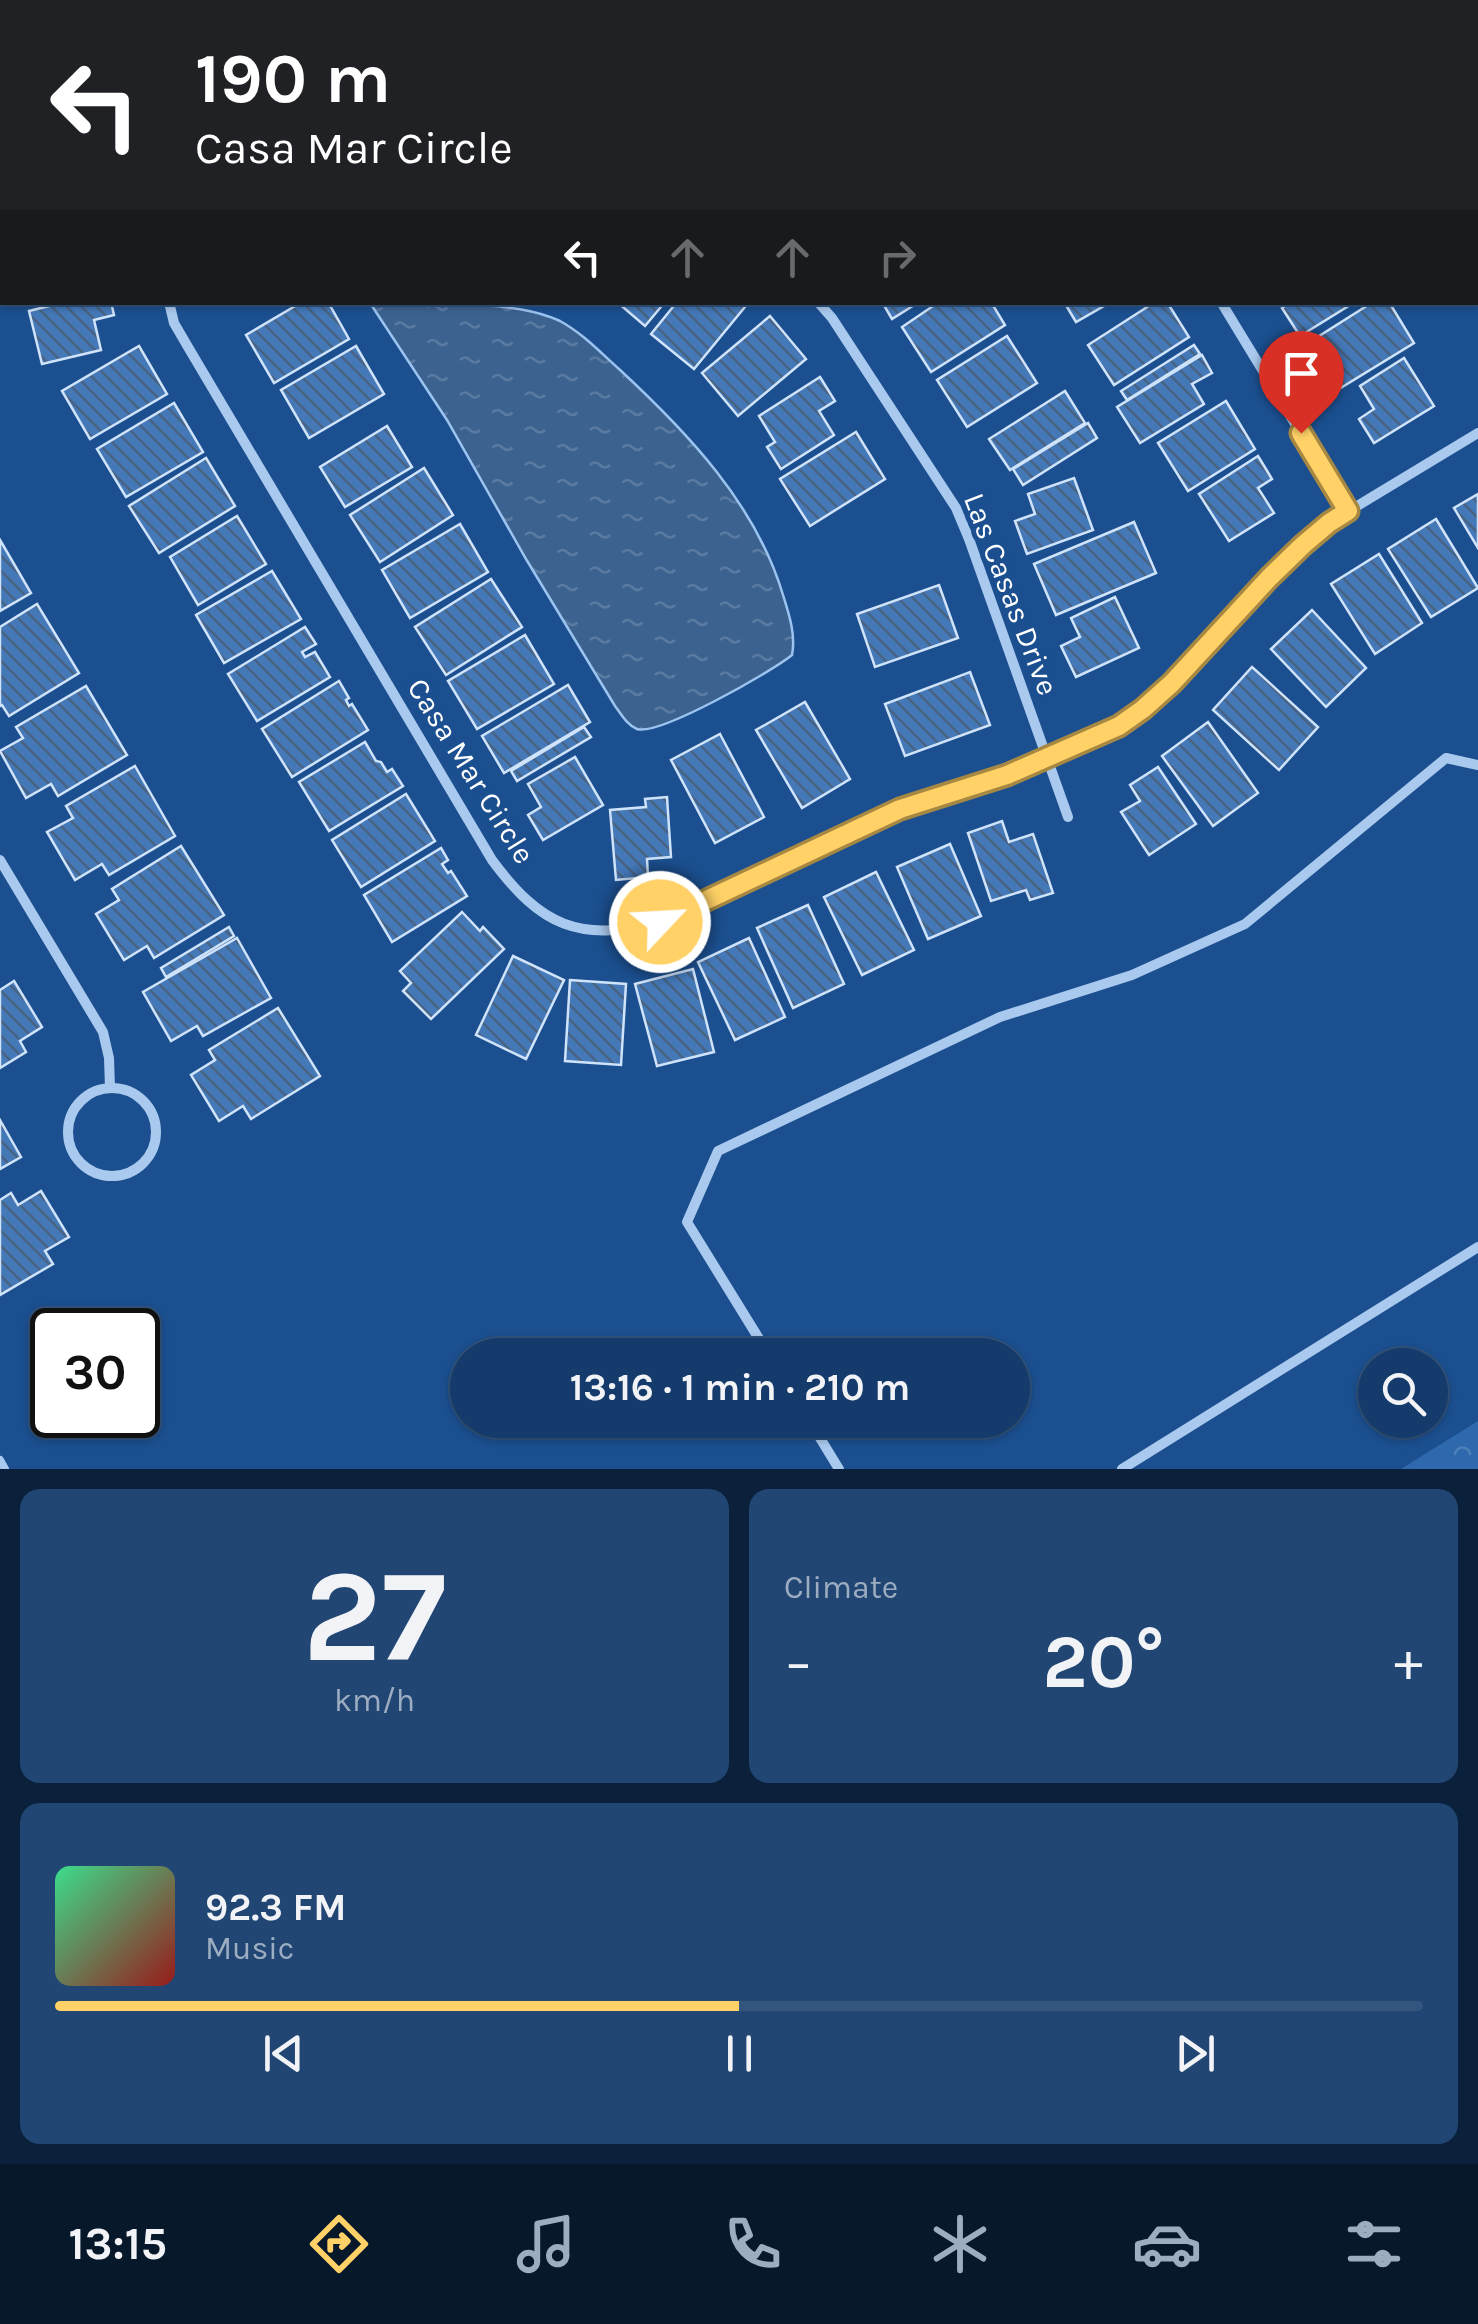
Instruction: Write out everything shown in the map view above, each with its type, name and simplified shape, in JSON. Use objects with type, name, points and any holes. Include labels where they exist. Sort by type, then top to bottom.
[{"type":"street","name":"Casa Mar Circle","points":[[170,305],[174,323],[492,860],[534,908],[566,925],[593,931],[627,931],[660,922],[900,809],[1007,775],[1119,726],[1172,683],[1292,556],[1329,523],[1478,433]]},
{"type":"street","name":"Las Casas Drive","points":[[821,305],[956,508],[1068,816]]},
{"type":"street","points":[[1223,305],[1348,511]]},
{"type":"street","points":[[759,1338],[688,1222],[718,1151],[1000,1017],[1132,974],[1245,924],[1446,758],[1478,765]]},
{"type":"street","points":[[0,860],[102,1032],[109,1058],[110,1088]]},
{"type":"street","points":[[110,1088],[140,1098],[150,1109],[156,1130],[147,1159],[127,1174],[112,1176],[92,1172],[80,1162],[70,1146],[68,1131],[71,1114],[80,1101],[90,1093],[110,1088]]},
{"type":"street","points":[[1122,1469],[1478,1247]]},
{"type":"street","points":[[820,1438],[839,1469]]},
{"type":"lane","points":[[0,1460],[6,1469]]},
{"type":"green space","points":[[1478,1421],[1478,1469],[1401,1469]]},
{"type":"water","points":[[371,305],[522,309],[548,316],[576,331],[670,418],[737,500],[771,562],[792,632],[792,655],[690,713],[649,729],[637,729],[615,706],[447,420]]},
{"type":"building","points":[[53,305],[112,305],[114,315],[94,320],[101,350],[42,364],[29,311]]},
{"type":"building","points":[[297,305],[330,305],[349,339],[274,383],[246,335]]},
{"type":"building","points":[[620,305],[662,305],[645,326]]},
{"type":"building","points":[[675,305],[747,305],[694,369],[651,334]]},
{"type":"building","points":[[884,305],[914,305],[892,319]]},
{"type":"building","points":[[935,305],[993,305],[1005,325],[931,372],[902,327]]},
{"type":"building","points":[[1066,305],[1106,305],[1076,322]]},
{"type":"building","points":[[1150,305],[1169,305],[1189,337],[1114,385],[1088,345]]},
{"type":"building","points":[[1286,305],[1350,305],[1300,336],[1282,308]]},
{"type":"building","points":[[1368,305],[1391,305],[1414,343],[1334,392],[1305,345]]},
{"type":"building","points":[[770,316],[806,359],[738,416],[702,373]]},
{"type":"building","points":[[1007,336],[1037,383],[967,427],[937,380]]},
{"type":"building","points":[[1194,345],[1200,354],[1127,400],[1121,391]]},
{"type":"building","points":[[139,346],[167,394],[90,439],[62,391]]},
{"type":"building","points":[[356,346],[384,394],[309,438],[281,390]]},
{"type":"building","points":[[1202,355],[1212,373],[1192,384],[1204,404],[1140,443],[1117,407]]},
{"type":"building","points":[[1404,358],[1434,406],[1374,443],[1359,419],[1374,409],[1360,386]]},
{"type":"building","points":[[820,377],[835,401],[819,411],[834,435],[781,469],[767,447],[775,442],[759,416]]},
{"type":"building","points":[[1065,391],[1085,423],[1010,470],[989,439]]},
{"type":"building","points":[[1226,401],[1255,449],[1188,491],[1158,443]]},
{"type":"building","points":[[174,403],[203,452],[126,497],[97,449]]},
{"type":"building","points":[[1088,423],[1097,438],[1023,485],[1013,469]]},
{"type":"building","points":[[387,426],[412,467],[345,507],[320,467]]},
{"type":"building","points":[[856,432],[885,479],[810,526],[780,479]]},
{"type":"building","points":[[1258,456],[1272,479],[1258,488],[1274,513],[1229,541],[1199,494]]},
{"type":"building","points":[[206,458],[235,506],[159,553],[129,506]]},
{"type":"building","points":[[424,468],[453,515],[380,562],[350,515]]},
{"type":"building","points":[[1074,478],[1093,530],[1027,554],[1015,521],[1035,514],[1028,494]]},
{"type":"building","points":[[1478,494],[1478,548],[1454,508]]},
{"type":"building","points":[[237,516],[266,564],[198,605],[170,557]]},
{"type":"building","points":[[1436,519],[1478,588],[1431,617],[1388,549]]},
{"type":"building","points":[[1134,522],[1156,573],[1056,615],[1034,564]]},
{"type":"building","points":[[460,524],[488,572],[410,618],[382,570]]},
{"type":"building","points":[[0,540],[31,593],[0,611]]},
{"type":"building","points":[[1379,554],[1422,623],[1375,654],[1331,584]]},
{"type":"building","points":[[272,571],[301,619],[224,663],[196,615]]},
{"type":"building","points":[[491,579],[522,627],[446,675],[415,627]]},
{"type":"building","points":[[939,585],[958,638],[875,667],[857,614]]},
{"type":"building","points":[[1115,597],[1139,648],[1076,677],[1061,646],[1080,637],[1071,618]]},
{"type":"building","points":[[37,604],[79,673],[9,716],[0,706],[0,627]]},
{"type":"building","points":[[1312,610],[1366,668],[1326,707],[1271,649]]},
{"type":"building","points":[[305,627],[316,644],[302,652],[305,657],[315,652],[330,677],[257,721],[228,674]]},
{"type":"building","points":[[525,635],[554,684],[477,729],[448,681]]},
{"type":"building","points":[[1252,667],[1318,727],[1279,770],[1213,710]]},
{"type":"building","points":[[970,672],[990,725],[905,756],[885,704]]},
{"type":"building","points":[[339,681],[349,706],[352,704],[368,730],[292,777],[262,729]]},
{"type":"building","points":[[568,685],[590,722],[504,773],[482,736]]},
{"type":"building","points":[[86,686],[127,755],[58,796],[51,784],[26,798],[0,751],[23,738],[16,727]]},
{"type":"building","points":[[805,702],[850,779],[802,808],[756,730]]},
{"type":"building","points":[[1208,722],[1258,793],[1213,826],[1162,756]]},
{"type":"building","points":[[584,727],[591,737],[517,781],[511,771]]},
{"type":"building","points":[[720,734],[764,817],[715,843],[671,760]]},
{"type":"building","points":[[365,742],[376,761],[387,772],[392,769],[403,786],[329,831],[299,782]]},
{"type":"building","points":[[575,757],[603,805],[543,840],[528,815],[541,807],[528,784]]},
{"type":"building","points":[[135,766],[175,836],[109,875],[102,864],[75,880],[47,832],[73,818],[66,806]]},
{"type":"building","points":[[1158,767],[1196,824],[1149,855],[1121,812],[1140,801],[1130,785]]},
{"type":"building","points":[[406,794],[435,841],[361,887],[332,840]]},
{"type":"building","points":[[667,797],[671,857],[647,859],[648,877],[616,880],[610,810],[646,807],[645,799]]},
{"type":"building","points":[[1002,821],[1009,842],[1033,834],[1053,893],[1030,900],[1026,890],[991,901],[968,833]]},
{"type":"building","points":[[950,844],[981,916],[928,939],[897,867]]},
{"type":"building","points":[[181,846],[224,915],[154,958],[147,946],[124,960],[96,914],[119,900],[112,889]]},
{"type":"building","points":[[441,848],[448,860],[442,864],[467,896],[392,942],[364,895]]},
{"type":"building","points":[[876,872],[914,950],[862,975],[824,897]]},
{"type":"building","points":[[808,905],[844,984],[793,1008],[757,928]]},
{"type":"building","points":[[462,912],[504,949],[431,1019],[403,991],[411,983],[400,971]]},
{"type":"building","points":[[229,927],[234,936],[166,977],[161,968]]},
{"type":"building","points":[[237,938],[271,998],[203,1036],[197,1026],[171,1041],[143,992]]},
{"type":"building","points":[[749,938],[785,1017],[735,1040],[698,962]]},
{"type":"building","points":[[513,956],[564,980],[526,1059],[476,1035]]},
{"type":"building","points":[[693,969],[714,1052],[657,1066],[635,984]]},
{"type":"building","points":[[570,980],[626,984],[621,1065],[565,1061]]},
{"type":"building","points":[[14,981],[42,1027],[20,1041],[26,1052],[0,1068],[0,990]]},
{"type":"building","points":[[278,1008],[320,1076],[251,1119],[243,1106],[219,1121],[191,1075],[215,1060],[209,1050]]},
{"type":"building","points":[[0,1120],[21,1157],[0,1169]]},
{"type":"building","points":[[41,1191],[69,1237],[45,1251],[53,1264],[0,1295],[0,1200],[11,1193],[18,1205]]},
{"type":"route","points":[[660,922],[900,809],[1007,775],[1091,740],[1143,709],[1303,545],[1348,511],[1301,433]]}]
